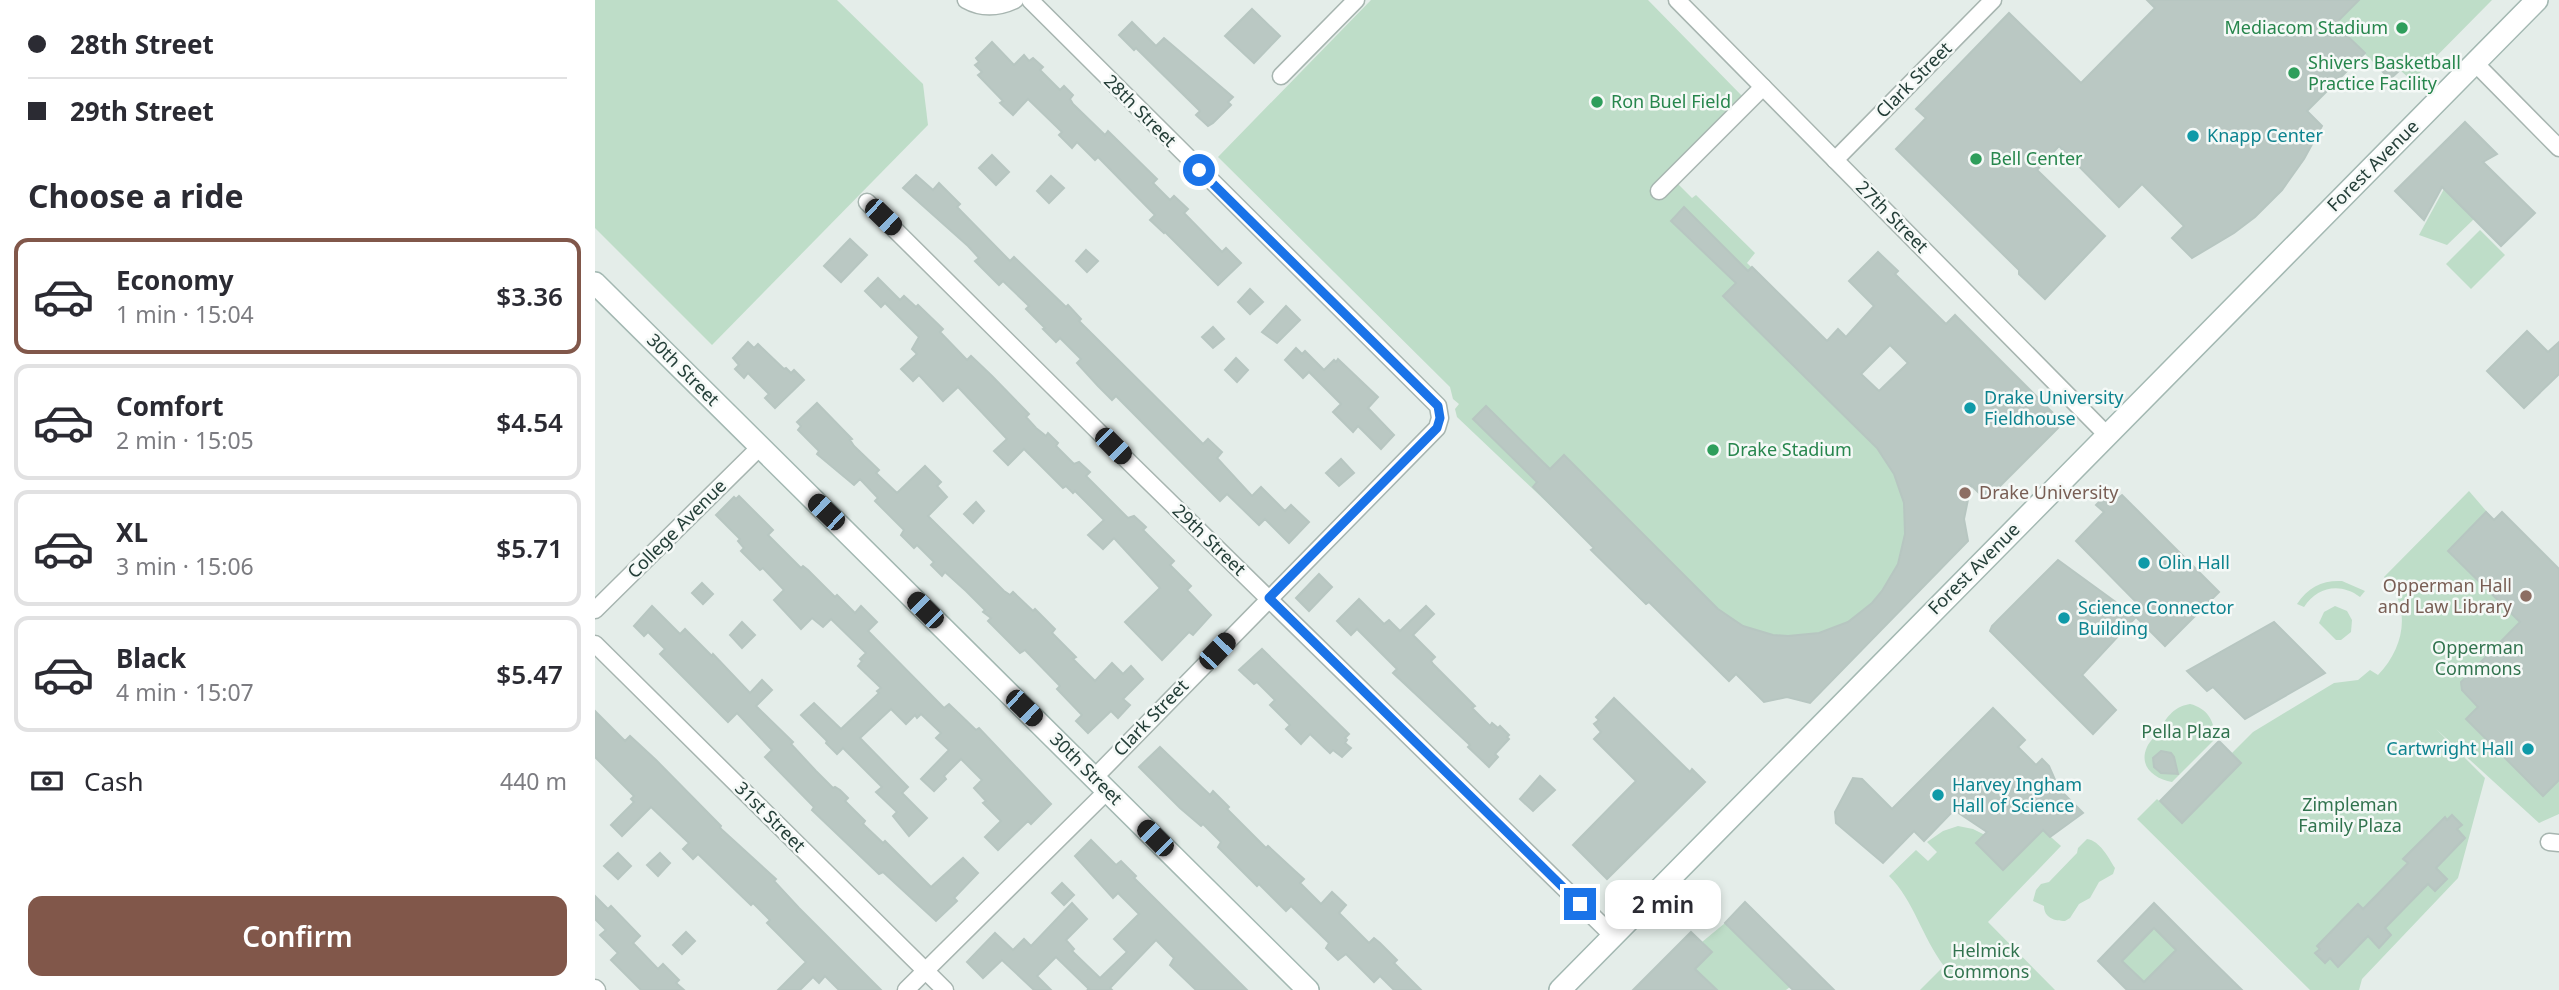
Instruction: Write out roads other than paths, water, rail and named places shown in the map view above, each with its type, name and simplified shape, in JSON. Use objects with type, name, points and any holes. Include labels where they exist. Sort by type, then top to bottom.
[{"type":"main road","name":"Forest Avenue","points":[[1560,990],[2537,0]]},
{"type":"main road","name":"30th Street","points":[[595,283],[1308,990]]},
{"type":"street","points":[[966,0],[978,7],[996,6],[1015,0]]},
{"type":"street","name":"28th Street","points":[[1030,0],[1042,15],[1438,406],[1440,418]]},
{"type":"street","points":[[1281,76],[1356,0]]},
{"type":"street","name":"27th Street","points":[[1677,0],[2107,435]]},
{"type":"street","name":"Clark Street","points":[[1835,160],[1993,0]]},
{"type":"street","points":[[2475,63],[2559,148]]},
{"type":"street","points":[[1659,191],[1763,87]]},
{"type":"street","name":"29th Street","points":[[867,202],[1612,936]]},
{"type":"street","name":"Clark Street","points":[[906,990],[1101,784],[1269,598],[1437,428],[1440,418]]},
{"type":"street","name":"College Avenue","points":[[595,610],[760,447]]},
{"type":"street","name":"31st Street","points":[[595,644],[945,990]]},
{"type":"place","name":"Mediacom Stadium","points":[[2402,28]]},
{"type":"place","name":"Shivers Basketball Practice Facility","points":[[2294,73]]},
{"type":"place","name":"Ron Buel Field","points":[[1597,102]]},
{"type":"place","name":"Knapp Center","points":[[2193,136]]},
{"type":"place","name":"Bell Center","points":[[1976,159]]},
{"type":"place","name":"Drake University Fieldhouse","points":[[1970,408]]},
{"type":"place","name":"Drake Stadium","points":[[1713,450]]},
{"type":"place","name":"Drake University","points":[[1965,493]]},
{"type":"place","name":"Olin Hall","points":[[2144,563]]},
{"type":"place","name":"Opperman Hall and Law Library","points":[[2526,596]]},
{"type":"place","name":"Science Connector Building","points":[[2064,618]]},
{"type":"place","name":"Cartwright Hall","points":[[2528,749]]},
{"type":"place","name":"Harvey Ingham Hall of Science","points":[[1938,795]]},
{"type":"park label","name":"Opperman Commons","points":[[2478,658]]},
{"type":"park label","name":"Pella Plaza","points":[[2186,732]]},
{"type":"park label","name":"Zimpleman Family Plaza","points":[[2350,815]]},
{"type":"park label","name":"Helmick Commons","points":[[1986,961]]}]
